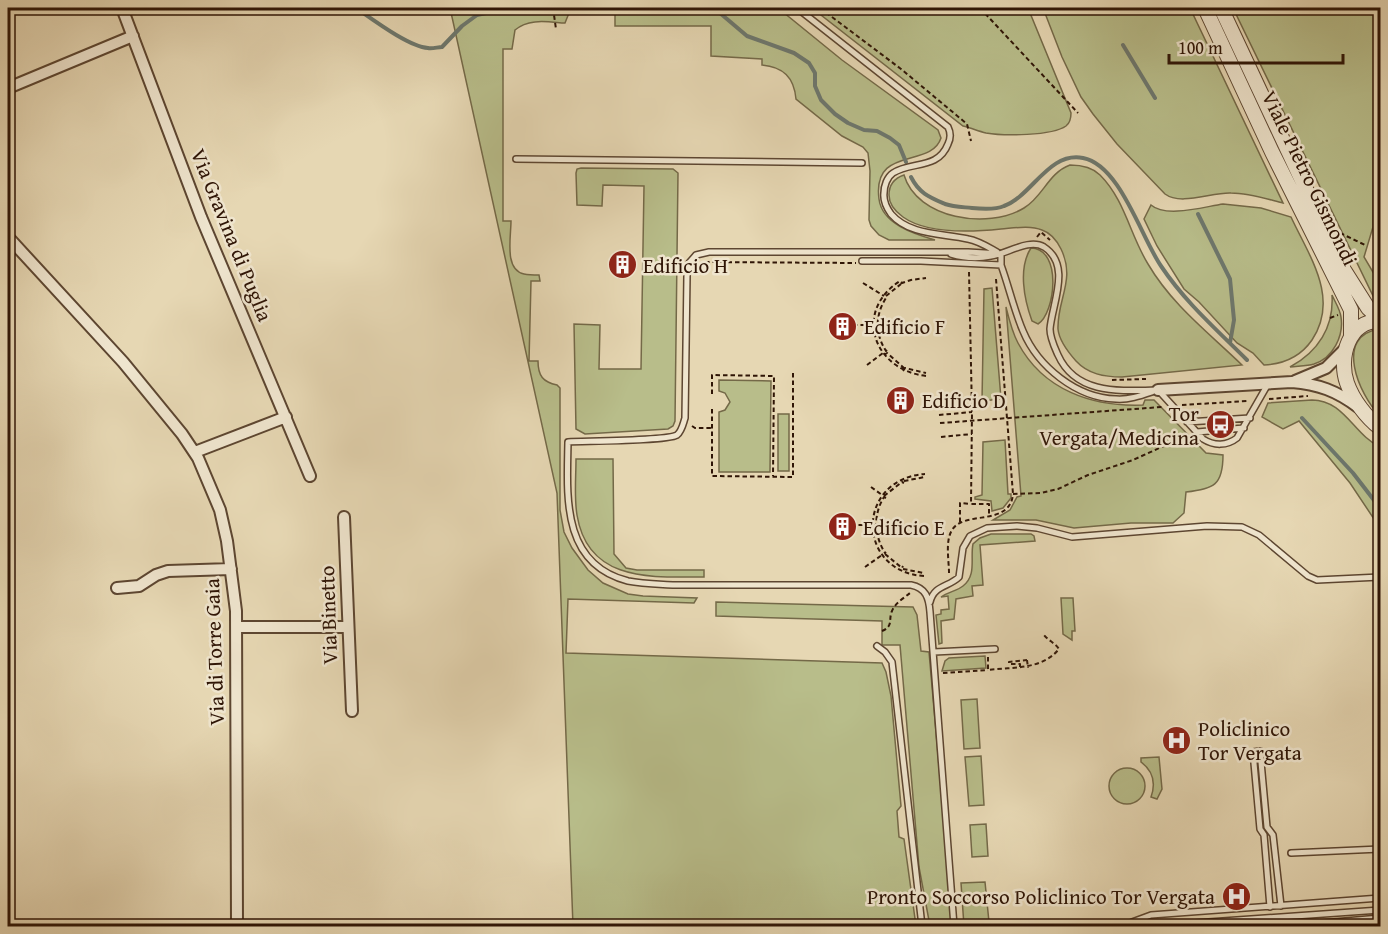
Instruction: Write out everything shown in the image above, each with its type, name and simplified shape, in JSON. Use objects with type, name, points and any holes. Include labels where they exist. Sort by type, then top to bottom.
[{"type":"street","name":"Via Gravina di Puglia","points":[[122,8],[201,218],[310,476]]},
{"type":"street","name":"Viale Pietro Gismondi","points":[[1205,8],[1272,152],[1351,310],[1349,342],[1344,364],[1346,380],[1364,411],[1380,428]]},
{"type":"street","name":"Viale Pietro Gismondi","points":[[1221,8],[1344,270],[1368,308],[1380,320]]},
{"type":"street","points":[[8,88],[133,36]]},
{"type":"street","name":"Via di Torre Gaia","points":[[8,237],[123,362],[168,416],[195,452],[220,510],[231,569],[237,627],[237,925]]},
{"type":"street","points":[[1292,382],[1326,368],[1362,325],[1380,320]]},
{"type":"street","points":[[1158,390],[1308,383],[1330,389],[1364,411]]},
{"type":"street","points":[[195,452],[286,417]]},
{"type":"street","name":"Via Binetto","points":[[344,517],[352,711]]},
{"type":"street","points":[[117,588],[139,586],[156,575],[168,571],[231,569]]},
{"type":"street","points":[[237,627],[348,627]]},
{"type":"lane","points":[[797,8],[948,127],[951,137],[942,154],[928,163],[894,172],[888,179],[884,189],[884,198],[890,213],[901,222],[917,229],[975,241],[1001,254]]},
{"type":"lane","points":[[516,159],[862,163]]},
{"type":"lane","points":[[954,927],[935,674],[929,603],[926,593],[916,586],[662,584],[629,581],[601,567],[584,551],[572,528],[567,500],[568,442],[669,438],[679,433],[685,418],[687,275],[692,259],[699,254],[709,252],[941,252],[968,258],[1001,254],[1032,245],[1042,246],[1054,258],[1058,270],[1059,289],[1050,336],[1065,368],[1079,380],[1099,388],[1126,391],[1158,390]]},
{"type":"lane","points":[[863,253],[862,262],[998,265]]},
{"type":"lane","points":[[1001,254],[998,265],[1026,337],[1040,359],[1059,376],[1088,393],[1108,399],[1130,399],[1158,390]]},
{"type":"lane","points":[[1158,390],[1206,441],[1226,444],[1235,440],[1244,428],[1268,384]]},
{"type":"lane","points":[[1187,422],[1250,418]]},
{"type":"lane","points":[[1196,431],[1244,428]]},
{"type":"lane","points":[[929,603],[936,590],[959,577],[963,548],[970,536],[987,528],[1017,526],[1037,528],[1072,537],[1207,526],[1242,527],[1260,535],[1308,576],[1317,580],[1380,577]]},
{"type":"lane","points":[[877,646],[892,662],[922,927]]},
{"type":"lane","points":[[933,652],[995,649]]},
{"type":"lane","points":[[1270,907],[1264,835],[1260,829],[1253,752],[1260,751],[1267,827],[1273,835],[1281,906]]},
{"type":"lane","points":[[1291,853],[1380,849]]},
{"type":"lane","points":[[1129,927],[1132,922],[1151,915],[1380,898]]},
{"type":"lane","points":[[1152,927],[1380,910]]},
{"type":"lane","points":[[1288,927],[1380,918]]},
{"type":"lane","points":[[109,927],[237,925]]},
{"type":"path","points":[[553,8],[556,29]]},
{"type":"path","points":[[820,8],[901,69],[968,124],[971,141]]},
{"type":"path","points":[[980,8],[1078,112]]},
{"type":"path","points":[[1032,245],[1041,232],[1052,242]]},
{"type":"path","points":[[1337,232],[1365,245]]},
{"type":"path","points":[[701,263],[862,262]]},
{"type":"path","points":[[969,263],[971,504]]},
{"type":"path","points":[[949,584],[949,538],[952,530],[960,523],[989,516],[1008,508],[1012,501],[998,265]]},
{"type":"path","points":[[887,350],[883,348],[880,340],[877,309],[884,295],[900,280],[902,284],[926,278]]},
{"type":"path","points":[[863,283],[887,297],[898,286],[901,284],[902,286]]},
{"type":"path","points":[[888,299],[886,298],[880,310],[877,341],[884,354],[896,367],[903,371],[905,368],[926,375]]},
{"type":"path","points":[[1330,318],[1341,314]]},
{"type":"path","points":[[853,325],[878,325]]},
{"type":"path","points":[[861,325],[878,325]]},
{"type":"path","points":[[867,365],[887,353],[903,368],[904,366]]},
{"type":"path","points":[[712,409],[712,476],[793,477],[793,373]]},
{"type":"path","points":[[712,394],[712,375],[774,376],[773,476]]},
{"type":"path","points":[[1105,380],[1146,379]]},
{"type":"path","points":[[940,423],[1310,396]]},
{"type":"path","points":[[939,415],[972,412]]},
{"type":"path","points":[[692,425],[695,428],[712,428]]},
{"type":"path","points":[[1013,494],[1041,493],[1058,489],[1088,475],[1132,460],[1196,431]]},
{"type":"path","points":[[941,437],[972,434]]},
{"type":"path","points":[[886,552],[878,540],[876,525],[875,509],[882,495],[903,478],[904,481],[925,476]]},
{"type":"path","points":[[871,487],[885,497],[896,486],[904,483]]},
{"type":"path","points":[[886,498],[884,497],[876,518],[875,541],[883,556],[902,572],[903,568],[924,574]]},
{"type":"path","points":[[960,523],[960,504],[989,504],[989,516]]},
{"type":"path","points":[[851,525],[876,525]]},
{"type":"path","points":[[861,525],[876,525]]},
{"type":"path","points":[[865,567],[886,554],[896,564],[902,568],[903,566]]},
{"type":"path","points":[[882,631],[891,623],[891,613],[895,606],[916,586]]},
{"type":"path","points":[[935,674],[1033,666],[1045,661],[1059,649],[1044,635]]},
{"type":"path","points":[[987,649],[988,670]]},
{"type":"path","points":[[1020,667],[1020,663],[1009,664],[1009,662],[1027,660],[1028,668]]},
{"type":"green space","points":[[450,8],[571,8],[565,23],[539,22],[520,26],[515,30],[512,49],[503,49],[503,221],[511,221],[510,252],[514,266],[524,274],[539,275],[540,281],[531,281],[529,361],[538,361],[542,378],[560,388],[560,510],[564,532],[588,570],[603,583],[628,594],[697,598],[694,603],[568,599],[566,653],[882,663],[891,696],[901,806],[897,811],[899,837],[904,839],[916,926],[573,926],[557,493]]},
{"type":"green space","points":[[615,8],[778,8],[842,60],[938,130],[941,138],[935,147],[926,153],[893,164],[884,171],[879,182],[879,199],[886,215],[900,227],[935,240],[889,240],[879,235],[869,220],[868,153],[863,147],[842,136],[796,99],[793,85],[786,74],[776,68],[762,65],[762,59],[711,56],[711,26],[615,26]]},
{"type":"green space","points":[[812,8],[1028,8],[1071,113],[1069,122],[1066,126],[1050,132],[1004,135],[986,133],[963,126]]},
{"type":"green space","points":[[1043,8],[1190,8],[1283,203],[1238,193],[1188,199],[1179,199],[1165,194],[1117,144],[1081,97]]},
{"type":"green space","points":[[1233,8],[1380,8],[1380,54],[1374,54],[1373,227],[1364,257],[1380,284],[1380,307],[1377,304]]},
{"type":"green space","points":[[1070,165],[1093,170],[1109,185],[1116,195],[1148,264],[1168,293],[1242,365],[1122,377],[1091,372],[1073,358],[1060,338],[1058,318],[1067,270],[1061,249],[1051,235],[1037,228],[1027,227],[964,231],[937,229],[913,223],[900,215],[893,208],[889,199],[891,185],[904,175],[911,190],[923,202],[938,211],[974,219],[1009,215],[1031,203],[1056,174]]},
{"type":"green space","points":[[577,169],[673,169],[678,173],[675,421],[668,429],[585,434],[576,429],[574,324],[600,325],[599,369],[641,369],[644,186],[603,185],[602,206],[577,205],[576,173]]},
{"type":"green space","points":[[1223,204],[1261,208],[1291,217],[1319,277],[1323,309],[1320,324],[1308,346],[1285,361],[1264,365],[1253,353],[1237,343],[1184,289],[1157,246],[1144,219],[1151,205],[1166,211],[1175,211]]},
{"type":"green space","points":[[1031,248],[1041,251],[1048,259],[1052,270],[1052,296],[1049,308],[1038,324],[1032,321],[1023,274]]},
{"type":"green space","points":[[992,288],[1001,399],[982,401],[984,289]]},
{"type":"green space","points":[[1332,295],[1339,308],[1341,332],[1332,352],[1321,361],[1311,365],[1290,367],[1309,354],[1322,337],[1330,318]]},
{"type":"green space","points":[[1006,307],[1018,343],[1041,373],[1055,384],[1088,399],[1124,405],[1143,405],[1145,400],[1154,400],[1206,453],[1223,455],[1221,473],[1215,484],[1204,489],[1186,492],[1184,513],[1173,523],[1131,523],[1074,528],[1036,520],[993,520],[1010,510],[1017,497],[1021,496]]},
{"type":"green space","points":[[1380,329],[1380,416],[1358,381],[1354,367],[1354,354],[1357,342],[1366,334]]},
{"type":"green space","points":[[719,380],[771,381],[770,472],[719,472],[719,412],[725,410],[730,402],[725,393],[719,391]]},
{"type":"green space","points":[[1312,400],[1323,402],[1341,412],[1363,435],[1380,447],[1380,528],[1350,483],[1299,421],[1283,429],[1262,417],[1268,403]]},
{"type":"green space","points":[[778,414],[789,414],[789,471],[778,471]]},
{"type":"green space","points":[[1005,440],[1008,494],[1011,494],[1011,498],[1003,508],[992,511],[991,501],[975,499],[982,495],[983,442]]},
{"type":"green space","points":[[576,459],[613,459],[614,554],[626,568],[704,570],[704,577],[664,577],[625,572],[594,553],[584,537],[577,515]]},
{"type":"green space","points":[[991,534],[1031,534],[1035,541],[980,545],[983,585],[972,586],[973,596],[956,599],[954,619],[941,621],[942,643],[939,644],[936,615],[941,614],[941,610],[949,609],[948,596],[941,597],[961,588],[967,582],[972,572],[973,544],[980,538]]},
{"type":"green space","points":[[1061,598],[1073,598],[1075,631],[1072,631],[1072,640],[1063,634]]},
{"type":"green space","points":[[716,602],[913,607],[917,615],[921,651],[929,652],[953,926],[930,926],[919,867],[900,645],[882,645],[882,621],[716,616]]},
{"type":"green space","points":[[985,656],[986,668],[942,671],[945,661],[949,658]]},
{"type":"green space","points":[[977,699],[980,748],[964,749],[961,700]]},
{"type":"green space","points":[[981,756],[984,805],[969,806],[965,757]]},
{"type":"green space","points":[[1159,757],[1162,789],[1157,799],[1151,797],[1152,778],[1148,769],[1141,762],[1141,758]]},
{"type":"green space","points":[[1127,768],[1140,773],[1145,786],[1140,799],[1127,804],[1114,799],[1109,786],[1114,773]]},
{"type":"green space","points":[[986,824],[988,856],[972,857],[970,825]]},
{"type":"green space","points":[[985,882],[989,922],[992,922],[993,926],[964,926],[961,883]]},
{"type":"waterway","points":[[356,8],[401,38],[431,48],[442,47],[462,26],[477,15],[509,8]]},
{"type":"waterway","points":[[714,8],[747,36],[794,53],[809,63],[815,73],[815,86],[821,100],[848,123],[864,130],[877,131],[890,138],[899,145],[906,162]]},
{"type":"waterway","points":[[1123,45],[1155,98]]},
{"type":"waterway","points":[[911,177],[925,194],[945,204],[993,209],[1014,201],[1050,167],[1060,161],[1083,158],[1096,163],[1119,188],[1153,253],[1170,279],[1247,360]]},
{"type":"waterway","points":[[1198,214],[1230,279],[1234,320],[1230,343]]},
{"type":"waterway","points":[[1302,418],[1353,473],[1380,508]]},
{"type":"place","name":"Edificio H","points":[[622,265]]},
{"type":"place","name":"Edificio F","points":[[843,326]]},
{"type":"place","name":"Edificio D","points":[[901,400]]},
{"type":"place","name":"Tor Vergata/Medicina","points":[[1220,425]]},
{"type":"place","name":"Edificio E","points":[[842,527]]},
{"type":"place","name":"Policlinico Tor Vergata","points":[[1177,740]]},
{"type":"place","name":"Pronto Soccorso Policlinico Tor Vergata","points":[[1236,896]]}]
